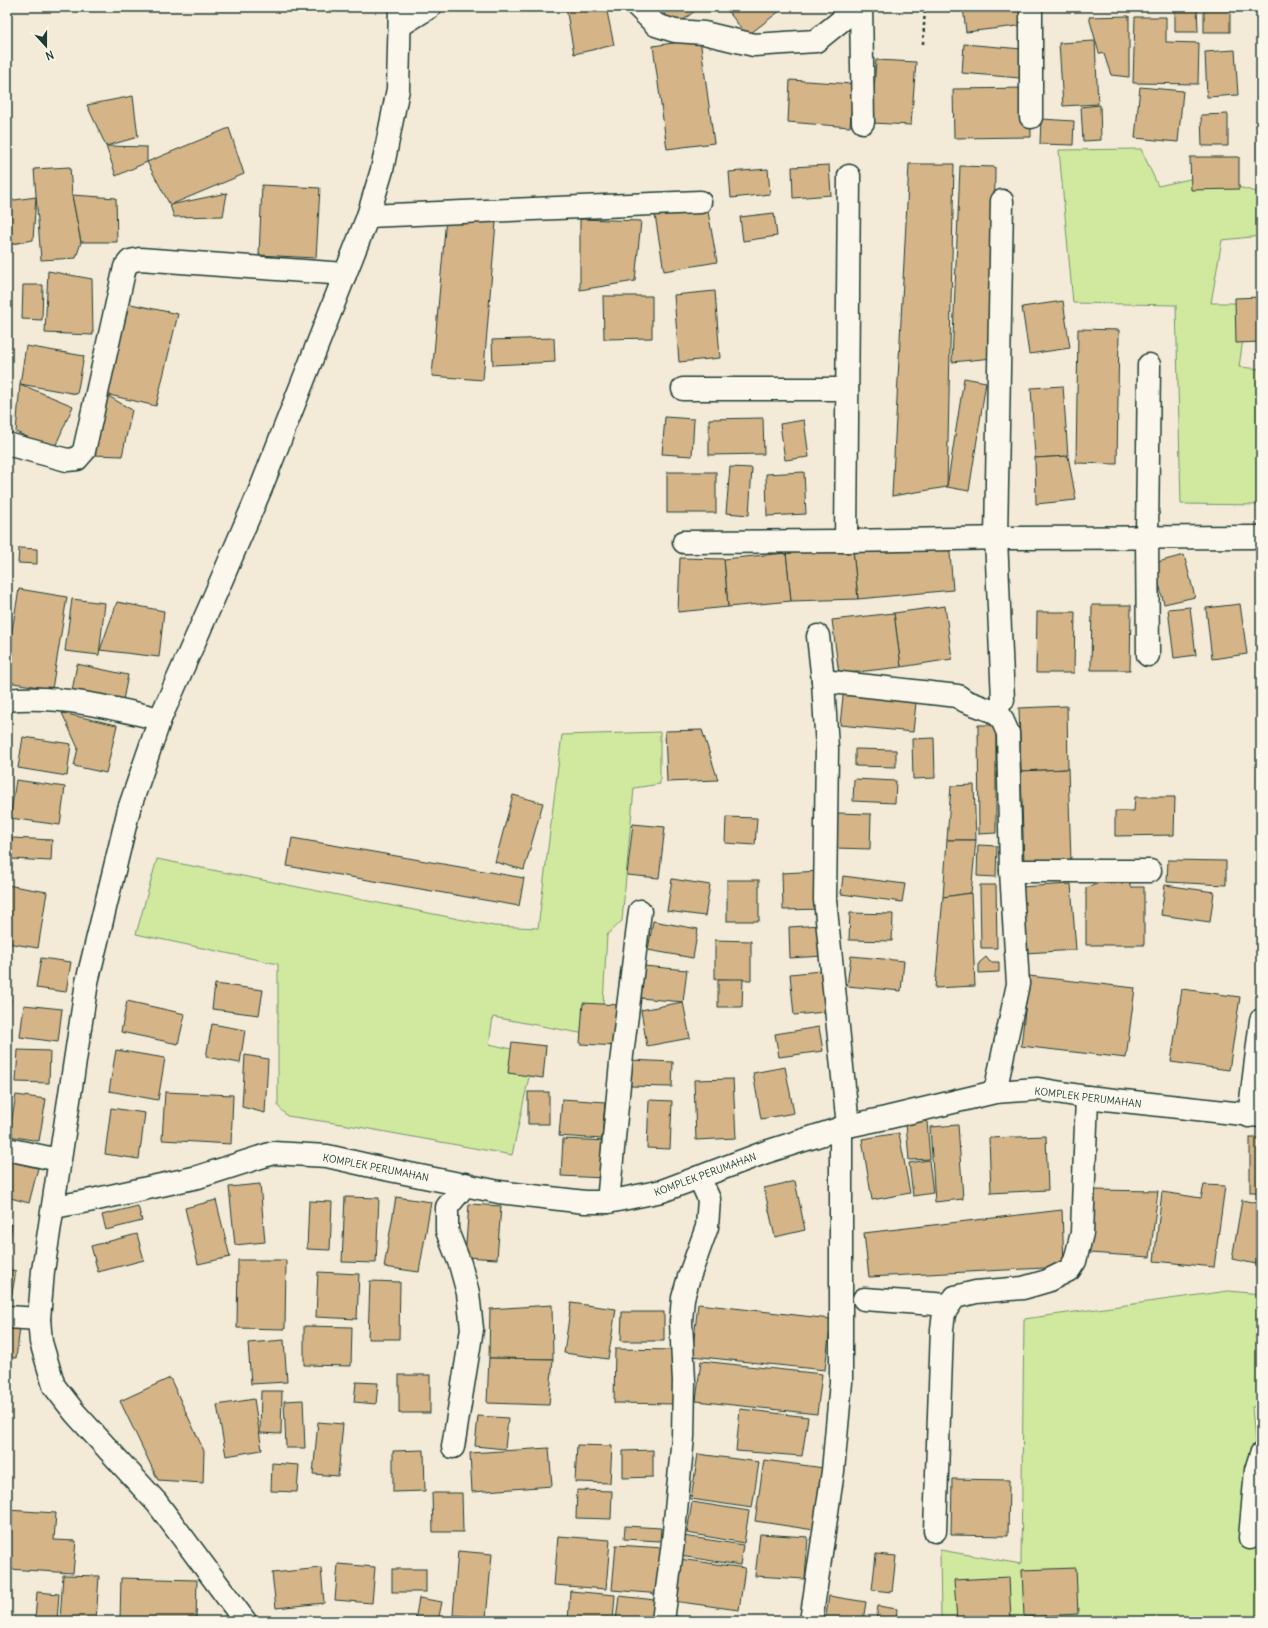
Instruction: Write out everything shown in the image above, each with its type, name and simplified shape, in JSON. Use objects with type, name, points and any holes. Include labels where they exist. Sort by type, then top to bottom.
[{"type":"street","points":[[245,1621],[157,1503],[75,1413],[54,1386],[41,1342],[39,1319],[45,1259],[88,975],[129,809],[160,719],[212,602],[260,488],[368,216],[382,170],[398,89],[400,16],[430,7]]},
{"type":"street","points":[[638,7],[656,25],[675,31],[704,33],[754,45],[816,41],[858,7]]},
{"type":"street","points":[[861,7],[863,122]]},
{"type":"street","points":[[1031,7],[1031,117]]},
{"type":"street","points":[[846,541],[849,176]]},
{"type":"street","points":[[1002,201],[996,538],[1003,700]]},
{"type":"street","points":[[368,216],[700,202]]},
{"type":"street","points":[[7,444],[67,460],[77,459],[84,451],[125,267],[130,261],[140,259],[345,274]]},
{"type":"street","points":[[1148,655],[1147,537],[1149,365]]},
{"type":"street","points":[[683,389],[847,389]]},
{"type":"street","points":[[684,542],[996,538],[1261,537]]},
{"type":"street","points":[[811,1621],[833,1471],[840,1382],[844,1127],[825,900],[827,749],[823,681],[818,636]]},
{"type":"street","points":[[823,681],[958,696],[965,701],[992,711],[1001,717],[1008,733],[1011,871],[1018,984],[995,1092]]},
{"type":"street","points":[[7,700],[63,700],[109,706],[160,719]]},
{"type":"street","points":[[1011,871],[1150,871]]},
{"type":"street","points":[[608,1202],[621,1063],[640,911]]},
{"type":"street","points":[[1255,1116],[1261,1020]]},
{"type":"street","name":"KOMPLEK PERUMAHAN","points":[[54,1207],[198,1177],[273,1153],[327,1156],[499,1192],[585,1202],[608,1202],[662,1191],[766,1152],[844,1127],[995,1092],[1038,1089],[1087,1097],[1255,1116]]},
{"type":"street","points":[[935,1531],[942,1328],[944,1313],[955,1297],[976,1292],[1023,1288],[1047,1281],[1069,1270],[1075,1262],[1082,1233],[1087,1097]]},
{"type":"street","points":[[7,1149],[59,1160]]},
{"type":"street","points":[[663,1621],[674,1542],[683,1437],[684,1381],[681,1321],[683,1298],[689,1276],[707,1227],[709,1199],[699,1177]]},
{"type":"street","points":[[453,1447],[472,1329],[468,1293],[460,1264],[447,1231],[447,1207],[466,1184]]},
{"type":"street","points":[[864,1299],[949,1305]]},
{"type":"street","points":[[7,1317],[39,1319]]},
{"type":"street","points":[[1250,1538],[1256,1470],[1261,1454]]},
{"type":"path","points":[[923,44],[925,7]]},
{"type":"green space","points":[[1141,149],[1158,186],[1199,177],[1261,193],[1261,236],[1222,240],[1211,303],[1248,303],[1239,367],[1261,369],[1261,505],[1181,504],[1176,305],[1073,303],[1059,150]]},
{"type":"green space","points":[[660,732],[660,784],[634,788],[622,921],[607,935],[601,1037],[493,1017],[489,1044],[534,1054],[512,1155],[348,1125],[287,1116],[278,1106],[278,964],[136,934],[157,859],[494,926],[538,928],[562,735]]},
{"type":"green space","points":[[1228,1291],[1261,1294],[1261,1406],[1252,1407],[1261,1515],[1261,1621],[941,1621],[940,1550],[1021,1564],[1024,1319]]},
{"type":"building","points":[[566,7],[606,7],[614,45],[574,54]]},
{"type":"building","points":[[659,7],[700,7],[674,27]]},
{"type":"building","points":[[725,7],[785,7],[747,36]]},
{"type":"building","points":[[963,7],[1024,7],[1026,25],[966,32]]},
{"type":"building","points":[[1175,7],[1197,7],[1198,32],[1175,32]]},
{"type":"building","points":[[1204,7],[1230,7],[1230,32],[1204,32]]},
{"type":"building","points":[[1129,16],[1129,77],[1111,75],[1104,54],[1099,53],[1089,17]]},
{"type":"building","points":[[1135,17],[1166,17],[1166,42],[1199,43],[1198,84],[1133,83]]},
{"type":"building","points":[[700,39],[714,143],[667,149],[653,46]]},
{"type":"building","points":[[1095,41],[1098,104],[1063,106],[1059,43]]},
{"type":"building","points":[[964,44],[1022,49],[1020,78],[962,73]]},
{"type":"building","points":[[1235,50],[1238,95],[1207,97],[1205,52]]},
{"type":"building","points":[[876,60],[916,62],[911,125],[872,123]]},
{"type":"building","points":[[790,80],[853,84],[850,127],[788,122]]},
{"type":"building","points":[[1140,87],[1183,91],[1178,142],[1135,138]]},
{"type":"building","points":[[1030,88],[1031,137],[954,138],[953,89]]},
{"type":"building","points":[[133,96],[138,137],[106,146],[87,105]]},
{"type":"building","points":[[1100,105],[1101,140],[1083,141],[1081,107]]},
{"type":"building","points":[[1228,114],[1228,146],[1202,146],[1201,115]]},
{"type":"building","points":[[1041,119],[1074,121],[1073,145],[1040,144]]},
{"type":"building","points":[[229,128],[244,174],[170,205],[147,162]]},
{"type":"building","points":[[1258,130],[1261,130],[1261,158],[1258,158]]},
{"type":"building","points":[[106,146],[147,147],[147,162],[116,176]]},
{"type":"building","points":[[1190,157],[1239,157],[1239,189],[1191,190]]},
{"type":"building","points":[[909,164],[954,164],[947,487],[892,496]]},
{"type":"building","points":[[829,165],[831,195],[793,198],[792,167]]},
{"type":"building","points":[[960,166],[995,167],[993,358],[952,362]]},
{"type":"building","points":[[70,167],[72,195],[81,242],[76,258],[41,260],[34,169]]},
{"type":"building","points":[[768,169],[770,194],[731,198],[729,172]]},
{"type":"building","points":[[262,185],[320,188],[316,258],[259,255]]},
{"type":"building","points":[[227,193],[223,216],[174,217],[170,205]]},
{"type":"building","points":[[72,195],[116,198],[117,242],[81,242]]},
{"type":"building","points":[[36,197],[33,240],[12,244],[7,219],[7,201]]},
{"type":"building","points":[[707,206],[717,262],[664,271],[655,215]]},
{"type":"building","points":[[774,213],[777,236],[743,241],[740,217]]},
{"type":"building","points":[[446,218],[496,222],[483,380],[432,376]]},
{"type":"building","points":[[580,219],[641,221],[635,281],[580,290]]},
{"type":"building","points":[[48,271],[92,279],[93,335],[45,333]]},
{"type":"building","points":[[23,285],[43,285],[42,320],[22,319]]},
{"type":"building","points":[[715,291],[720,358],[679,362],[674,295]]},
{"type":"building","points":[[603,296],[652,296],[652,338],[604,339]]},
{"type":"building","points":[[1261,297],[1261,342],[1236,343],[1235,298]]},
{"type":"building","points":[[1063,301],[1070,348],[1029,354],[1022,307]]},
{"type":"building","points":[[126,303],[178,314],[156,406],[105,394]]},
{"type":"building","points":[[1078,329],[1119,330],[1117,464],[1076,463]]},
{"type":"building","points":[[554,338],[555,362],[493,365],[492,340]]},
{"type":"building","points":[[26,346],[84,356],[77,394],[20,384]]},
{"type":"building","points":[[964,378],[986,382],[969,491],[947,487]]},
{"type":"building","points":[[20,384],[73,406],[54,449],[16,432]]},
{"type":"building","points":[[1063,386],[1068,456],[1035,458],[1031,388]]},
{"type":"building","points":[[105,394],[132,410],[122,456],[92,455]]},
{"type":"building","points":[[665,417],[694,419],[692,456],[662,454]]},
{"type":"building","points":[[763,418],[764,454],[709,455],[709,419]]},
{"type":"building","points":[[804,420],[809,457],[785,460],[780,424]]},
{"type":"building","points":[[1068,456],[1076,500],[1036,504],[1035,458]]},
{"type":"building","points":[[730,467],[752,468],[749,515],[726,513]]},
{"type":"building","points":[[667,472],[716,472],[716,513],[667,513]]},
{"type":"building","points":[[804,472],[806,514],[767,516],[766,474]]},
{"type":"building","points":[[949,541],[953,590],[858,599],[853,550]]},
{"type":"building","points":[[19,548],[37,549],[37,564],[18,563]]},
{"type":"building","points":[[853,550],[858,599],[791,601],[786,553]]},
{"type":"building","points":[[786,553],[791,601],[728,607],[724,559]]},
{"type":"building","points":[[1184,555],[1195,597],[1164,604],[1154,563]]},
{"type":"building","points":[[680,558],[724,559],[728,607],[678,612]]},
{"type":"building","points":[[19,589],[67,597],[52,689],[7,682],[7,660]]},
{"type":"building","points":[[72,599],[105,603],[99,655],[65,651]]},
{"type":"building","points":[[117,602],[164,611],[159,657],[100,650]]},
{"type":"building","points":[[1240,604],[1247,654],[1212,659],[1206,608]]},
{"type":"building","points":[[1092,605],[1131,605],[1130,670],[1091,670]]},
{"type":"building","points":[[945,606],[952,659],[901,667],[894,613]]},
{"type":"building","points":[[1190,607],[1196,655],[1174,658],[1168,609]]},
{"type":"building","points":[[1037,612],[1075,612],[1074,673],[1036,673]]},
{"type":"building","points":[[894,613],[901,667],[839,674],[832,620]]},
{"type":"building","points":[[77,664],[128,675],[123,700],[72,691]]},
{"type":"building","points":[[844,687],[917,693],[913,732],[840,725]]},
{"type":"building","points":[[1067,706],[1068,769],[1021,771],[1019,708]]},
{"type":"building","points":[[62,713],[117,725],[106,773],[74,766],[78,748]]},
{"type":"building","points":[[978,725],[996,725],[996,833],[979,834]]},
{"type":"building","points":[[702,730],[718,780],[667,782],[665,731]]},
{"type":"building","points":[[23,737],[71,744],[67,776],[18,768]]},
{"type":"building","points":[[934,738],[935,778],[913,779],[912,739]]},
{"type":"building","points":[[855,749],[896,750],[896,767],[855,766]]},
{"type":"building","points":[[1068,769],[1071,862],[1024,864],[1021,771]]},
{"type":"building","points":[[854,779],[896,781],[895,803],[853,801]]},
{"type":"building","points":[[16,780],[65,787],[60,825],[10,818]]},
{"type":"building","points":[[974,785],[976,840],[947,840],[951,786]]},
{"type":"building","points":[[513,795],[543,803],[524,870],[495,862]]},
{"type":"building","points":[[1135,797],[1175,797],[1174,835],[1115,836],[1115,811],[1134,811]]},
{"type":"building","points":[[836,813],[871,814],[870,849],[835,848]]},
{"type":"building","points":[[726,817],[757,818],[755,845],[725,843]]},
{"type":"building","points":[[633,824],[665,827],[659,878],[627,875]]},
{"type":"building","points":[[12,838],[52,840],[51,861],[11,859]]},
{"type":"building","points":[[292,838],[524,878],[519,906],[287,866]]},
{"type":"building","points":[[947,840],[976,840],[971,893],[943,897]]},
{"type":"building","points":[[978,845],[997,846],[996,877],[977,876]]},
{"type":"building","points":[[1168,860],[1226,861],[1226,885],[1167,882]]},
{"type":"building","points":[[821,871],[822,909],[783,910],[782,873]]},
{"type":"building","points":[[1097,874],[1130,874],[1130,887],[1144,887],[1144,945],[1086,945],[1086,888],[1097,884]]},
{"type":"building","points":[[843,876],[905,884],[902,902],[841,894]]},
{"type":"building","points":[[672,879],[710,885],[705,916],[667,911]]},
{"type":"building","points":[[727,880],[759,880],[759,921],[727,921]]},
{"type":"building","points":[[1071,884],[1076,950],[1025,953],[1020,887]]},
{"type":"building","points":[[7,885],[47,892],[38,948],[7,943]]},
{"type":"building","points":[[980,885],[996,885],[997,948],[981,948]]},
{"type":"building","points":[[1165,885],[1214,892],[1210,922],[1161,915]]},
{"type":"building","points":[[971,893],[975,986],[935,988],[943,897]]},
{"type":"building","points":[[850,913],[893,914],[892,941],[849,940]]},
{"type":"building","points":[[653,921],[698,929],[693,958],[648,950]]},
{"type":"building","points":[[821,925],[823,956],[790,958],[789,927]]},
{"type":"building","points":[[715,940],[751,941],[751,980],[715,979]]},
{"type":"building","points":[[851,956],[904,961],[901,991],[847,986]]},
{"type":"building","points":[[986,957],[990,962],[999,962],[999,972],[979,973],[979,963]]},
{"type":"building","points":[[41,958],[71,962],[66,992],[36,988]]},
{"type":"building","points":[[644,966],[687,970],[683,1002],[640,998]]},
{"type":"building","points":[[821,971],[825,1012],[794,1015],[790,974]]},
{"type":"building","points":[[1029,976],[1135,988],[1126,1058],[1021,1046]]},
{"type":"building","points":[[718,979],[743,979],[742,1007],[718,1007]]},
{"type":"building","points":[[215,984],[263,990],[259,1015],[212,1009]]},
{"type":"building","points":[[1182,989],[1240,997],[1229,1070],[1171,1062]]},
{"type":"building","points":[[7,998],[11,999],[7,1029]]},
{"type":"building","points":[[127,1001],[185,1014],[178,1044],[121,1032]]},
{"type":"building","points":[[683,1002],[690,1038],[647,1046],[641,1010]]},
{"type":"building","points":[[583,1003],[620,1005],[618,1046],[580,1044]]},
{"type":"building","points":[[24,1005],[62,1009],[58,1042],[20,1037]]},
{"type":"building","points":[[212,1024],[245,1030],[240,1063],[206,1057]]},
{"type":"building","points":[[819,1027],[823,1051],[779,1057],[775,1034]]},
{"type":"building","points":[[512,1042],[546,1046],[543,1078],[508,1073]]},
{"type":"building","points":[[18,1050],[50,1051],[49,1083],[16,1082]]},
{"type":"building","points":[[116,1050],[165,1058],[158,1100],[109,1091]]},
{"type":"building","points":[[245,1055],[268,1059],[265,1113],[242,1107]]},
{"type":"building","points":[[629,1060],[673,1062],[672,1087],[628,1086]]},
{"type":"building","points":[[785,1067],[794,1113],[761,1119],[753,1073]]},
{"type":"building","points":[[733,1079],[736,1138],[696,1140],[694,1080]]},
{"type":"building","points":[[165,1092],[233,1095],[231,1144],[162,1140]]},
{"type":"building","points":[[528,1092],[549,1092],[549,1124],[528,1124]]},
{"type":"building","points":[[16,1095],[46,1099],[39,1141],[9,1136]]},
{"type":"building","points":[[562,1099],[605,1102],[602,1139],[559,1136]]},
{"type":"building","points":[[649,1100],[672,1101],[670,1149],[647,1148]]},
{"type":"building","points":[[111,1108],[145,1113],[139,1159],[105,1154]]},
{"type":"building","points":[[927,1121],[930,1159],[909,1160],[906,1123]]},
{"type":"building","points":[[958,1125],[963,1199],[935,1202],[930,1127]]},
{"type":"building","points":[[899,1133],[910,1193],[872,1200],[862,1139]]},
{"type":"building","points":[[1046,1136],[1048,1190],[991,1193],[989,1138]]},
{"type":"building","points":[[1250,1138],[1261,1138],[1261,1192],[1250,1192]]},
{"type":"building","points":[[563,1139],[607,1141],[605,1178],[561,1176]]},
{"type":"building","points":[[929,1160],[933,1193],[913,1196],[909,1163]]},
{"type":"building","points":[[7,1161],[38,1168],[29,1203],[7,1197]]},
{"type":"building","points":[[795,1181],[805,1230],[775,1237],[764,1188]]},
{"type":"building","points":[[260,1184],[265,1242],[235,1245],[229,1187]]},
{"type":"building","points":[[1204,1185],[1225,1186],[1214,1267],[1154,1261],[1162,1192],[1201,1198]]},
{"type":"building","points":[[1092,1190],[1158,1191],[1150,1257],[1089,1253]]},
{"type":"building","points":[[345,1197],[379,1198],[376,1263],[342,1262]]},
{"type":"building","points":[[396,1197],[431,1202],[419,1272],[384,1267]]},
{"type":"building","points":[[216,1200],[230,1257],[198,1264],[185,1208]]},
{"type":"building","points":[[1242,1200],[1261,1204],[1261,1265],[1232,1259]]},
{"type":"building","points":[[309,1201],[332,1202],[330,1250],[307,1249]]},
{"type":"building","points":[[469,1204],[501,1206],[497,1259],[465,1257]]},
{"type":"building","points":[[138,1206],[142,1221],[106,1230],[102,1215]]},
{"type":"building","points":[[1062,1210],[1064,1267],[869,1277],[864,1233]]},
{"type":"building","points":[[7,1224],[12,1224],[8,1256],[7,1256]]},
{"type":"building","points":[[137,1234],[144,1260],[98,1272],[91,1246]]},
{"type":"building","points":[[238,1260],[286,1260],[285,1329],[237,1328]]},
{"type":"building","points":[[7,1269],[16,1271],[9,1310],[7,1309]]},
{"type":"building","points":[[318,1272],[359,1274],[357,1319],[316,1317]]},
{"type":"building","points":[[370,1281],[400,1282],[399,1339],[368,1339]]},
{"type":"building","points":[[571,1303],[616,1309],[608,1359],[564,1353]]},
{"type":"building","points":[[698,1304],[831,1319],[825,1370],[692,1356]]},
{"type":"building","points":[[552,1305],[553,1359],[489,1358],[490,1309]]},
{"type":"building","points":[[622,1312],[664,1312],[664,1341],[621,1341]]},
{"type":"building","points":[[304,1326],[352,1327],[351,1366],[304,1365]]},
{"type":"building","points":[[7,1327],[20,1328],[16,1358],[7,1357]]},
{"type":"building","points":[[284,1340],[287,1382],[251,1384],[248,1343]]},
{"type":"building","points":[[615,1349],[677,1350],[676,1404],[614,1403]]},
{"type":"building","points":[[489,1358],[553,1359],[549,1405],[487,1403]]},
{"type":"building","points":[[701,1361],[822,1374],[817,1414],[696,1401]]},
{"type":"building","points":[[7,1371],[12,1372],[8,1400],[7,1400]]},
{"type":"building","points":[[399,1375],[430,1375],[430,1413],[399,1413]]},
{"type":"building","points":[[170,1378],[204,1451],[203,1483],[158,1480],[120,1401]]},
{"type":"building","points":[[356,1382],[378,1383],[376,1404],[354,1402]]},
{"type":"building","points":[[261,1391],[282,1391],[281,1434],[260,1433]]},
{"type":"building","points":[[254,1399],[262,1450],[226,1456],[217,1405]]},
{"type":"building","points":[[303,1400],[305,1448],[286,1448],[284,1401]]},
{"type":"building","points":[[740,1409],[808,1417],[802,1456],[736,1451]]},
{"type":"building","points":[[478,1416],[508,1418],[505,1449],[475,1446]]},
{"type":"building","points":[[318,1422],[343,1424],[338,1476],[313,1474]]},
{"type":"building","points":[[577,1445],[612,1446],[610,1483],[575,1482]]},
{"type":"building","points":[[549,1448],[552,1486],[472,1492],[470,1453]]},
{"type":"building","points":[[424,1450],[425,1491],[393,1492],[393,1451]]},
{"type":"building","points":[[653,1450],[653,1477],[623,1478],[623,1451]]},
{"type":"building","points":[[698,1454],[759,1462],[752,1508],[691,1499]]},
{"type":"building","points":[[764,1460],[824,1468],[814,1530],[755,1521]]},
{"type":"building","points":[[272,1463],[299,1465],[297,1492],[271,1491]]},
{"type":"building","points":[[952,1479],[1009,1480],[1008,1536],[951,1535]]},
{"type":"building","points":[[577,1490],[612,1491],[611,1519],[576,1518]]},
{"type":"building","points":[[432,1493],[462,1493],[463,1532],[433,1532]]},
{"type":"building","points":[[692,1502],[749,1511],[744,1543],[687,1533]]},
{"type":"building","points":[[7,1510],[56,1513],[54,1540],[76,1541],[73,1573],[8,1569],[10,1547],[7,1547]]},
{"type":"building","points":[[625,1526],[661,1528],[660,1541],[624,1539]]},
{"type":"building","points":[[760,1534],[808,1537],[805,1579],[755,1576]]},
{"type":"building","points":[[558,1536],[610,1540],[606,1589],[554,1585]]},
{"type":"building","points":[[683,1536],[743,1545],[740,1565],[680,1556]]},
{"type":"building","points":[[616,1545],[664,1548],[661,1594],[612,1590]]},
{"type":"building","points":[[458,1551],[492,1554],[486,1618],[453,1615]]},
{"type":"building","points":[[876,1554],[896,1556],[892,1592],[872,1590]]},
{"type":"building","points":[[679,1559],[745,1568],[739,1610],[673,1601]]},
{"type":"building","points":[[338,1564],[375,1567],[372,1603],[335,1600]]},
{"type":"building","points":[[321,1568],[324,1603],[276,1608],[272,1573]]},
{"type":"building","points":[[1076,1568],[1078,1614],[1024,1617],[1022,1570]]},
{"type":"building","points":[[392,1569],[426,1569],[426,1592],[392,1592]]},
{"type":"building","points":[[63,1575],[99,1576],[96,1621],[60,1621]]},
{"type":"building","points":[[1009,1577],[1011,1621],[957,1621],[954,1580]]},
{"type":"building","points":[[121,1578],[197,1580],[196,1621],[120,1621]]},
{"type":"building","points":[[570,1591],[615,1595],[613,1621],[568,1621]]},
{"type":"building","points":[[37,1592],[59,1594],[57,1621],[35,1621]]},
{"type":"building","points":[[619,1596],[655,1600],[653,1621],[616,1621]]},
{"type":"building","points":[[829,1596],[866,1602],[863,1621],[825,1621]]},
{"type":"building","points":[[419,1598],[442,1602],[438,1621],[415,1621]]},
{"type":"building","points":[[878,1606],[897,1609],[896,1621],[876,1621]]},
{"type":"building","points":[[669,1615],[704,1621],[668,1621]]},
{"type":"building","points":[[720,1616],[744,1620],[744,1621],[719,1621]]}]
